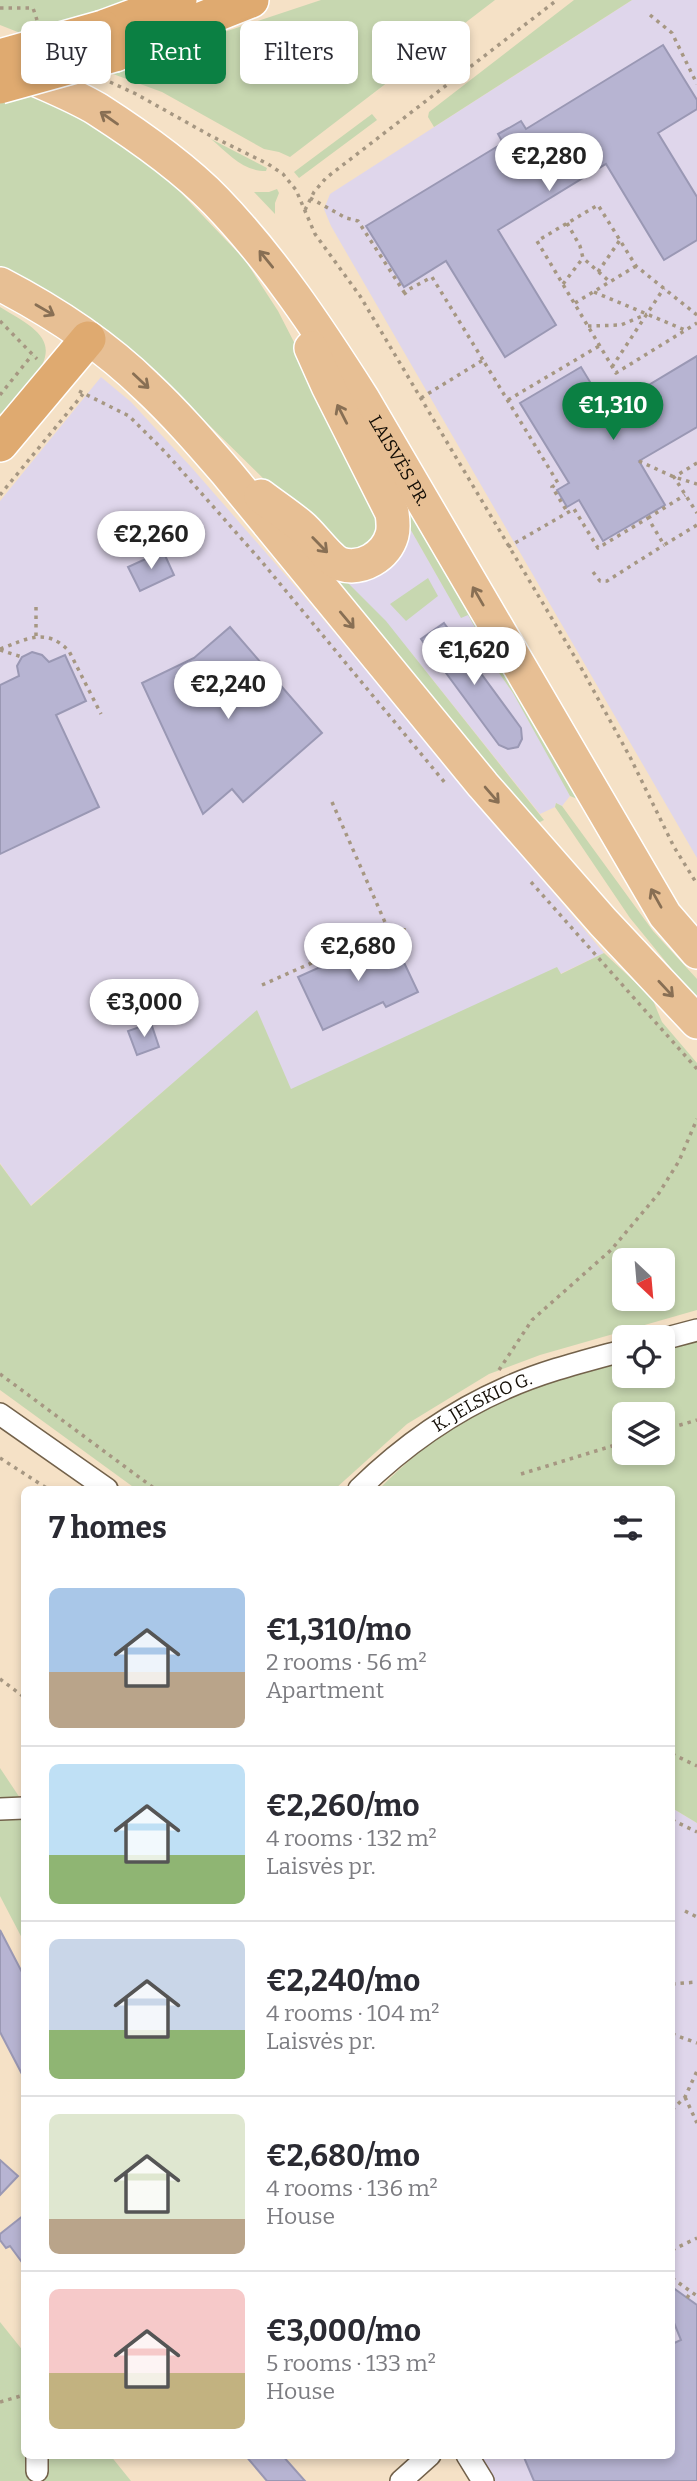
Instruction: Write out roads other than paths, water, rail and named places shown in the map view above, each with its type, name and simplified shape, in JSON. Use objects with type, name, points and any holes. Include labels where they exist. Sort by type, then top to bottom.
[{"type":"highway","points":[[111,49],[179,0]]},
{"type":"highway","points":[[111,51],[251,0]]},
{"type":"highway","points":[[0,57],[21,56]]},
{"type":"highway","points":[[0,86],[21,79]]},
{"type":"highway","points":[[0,444],[88,339]]},
{"type":"main road","name":"LAISVĖS PR.","points":[[0,64],[95,108],[188,175],[217,201],[268,261],[363,399],[665,915],[697,952]]},
{"type":"main road","points":[[0,284],[61,319],[146,385],[227,473],[483,785],[603,922],[697,1022]]},
{"type":"main road","points":[[227,473],[302,526],[338,563],[365,564],[377,558],[388,546],[393,532],[392,513],[328,386],[307,339],[295,298]]},
{"type":"street","points":[[675,1336],[697,1330]]},
{"type":"street","name":"K. JELSKIO G.","points":[[362,1486],[422,1435],[481,1400],[506,1387],[612,1354]]},
{"type":"street","points":[[0,1414],[103,1486]]},
{"type":"street","points":[[0,1809],[21,1808]]},
{"type":"street","points":[[401,2481],[426,2459]]},
{"type":"street","points":[[469,2459],[483,2481]]}]
